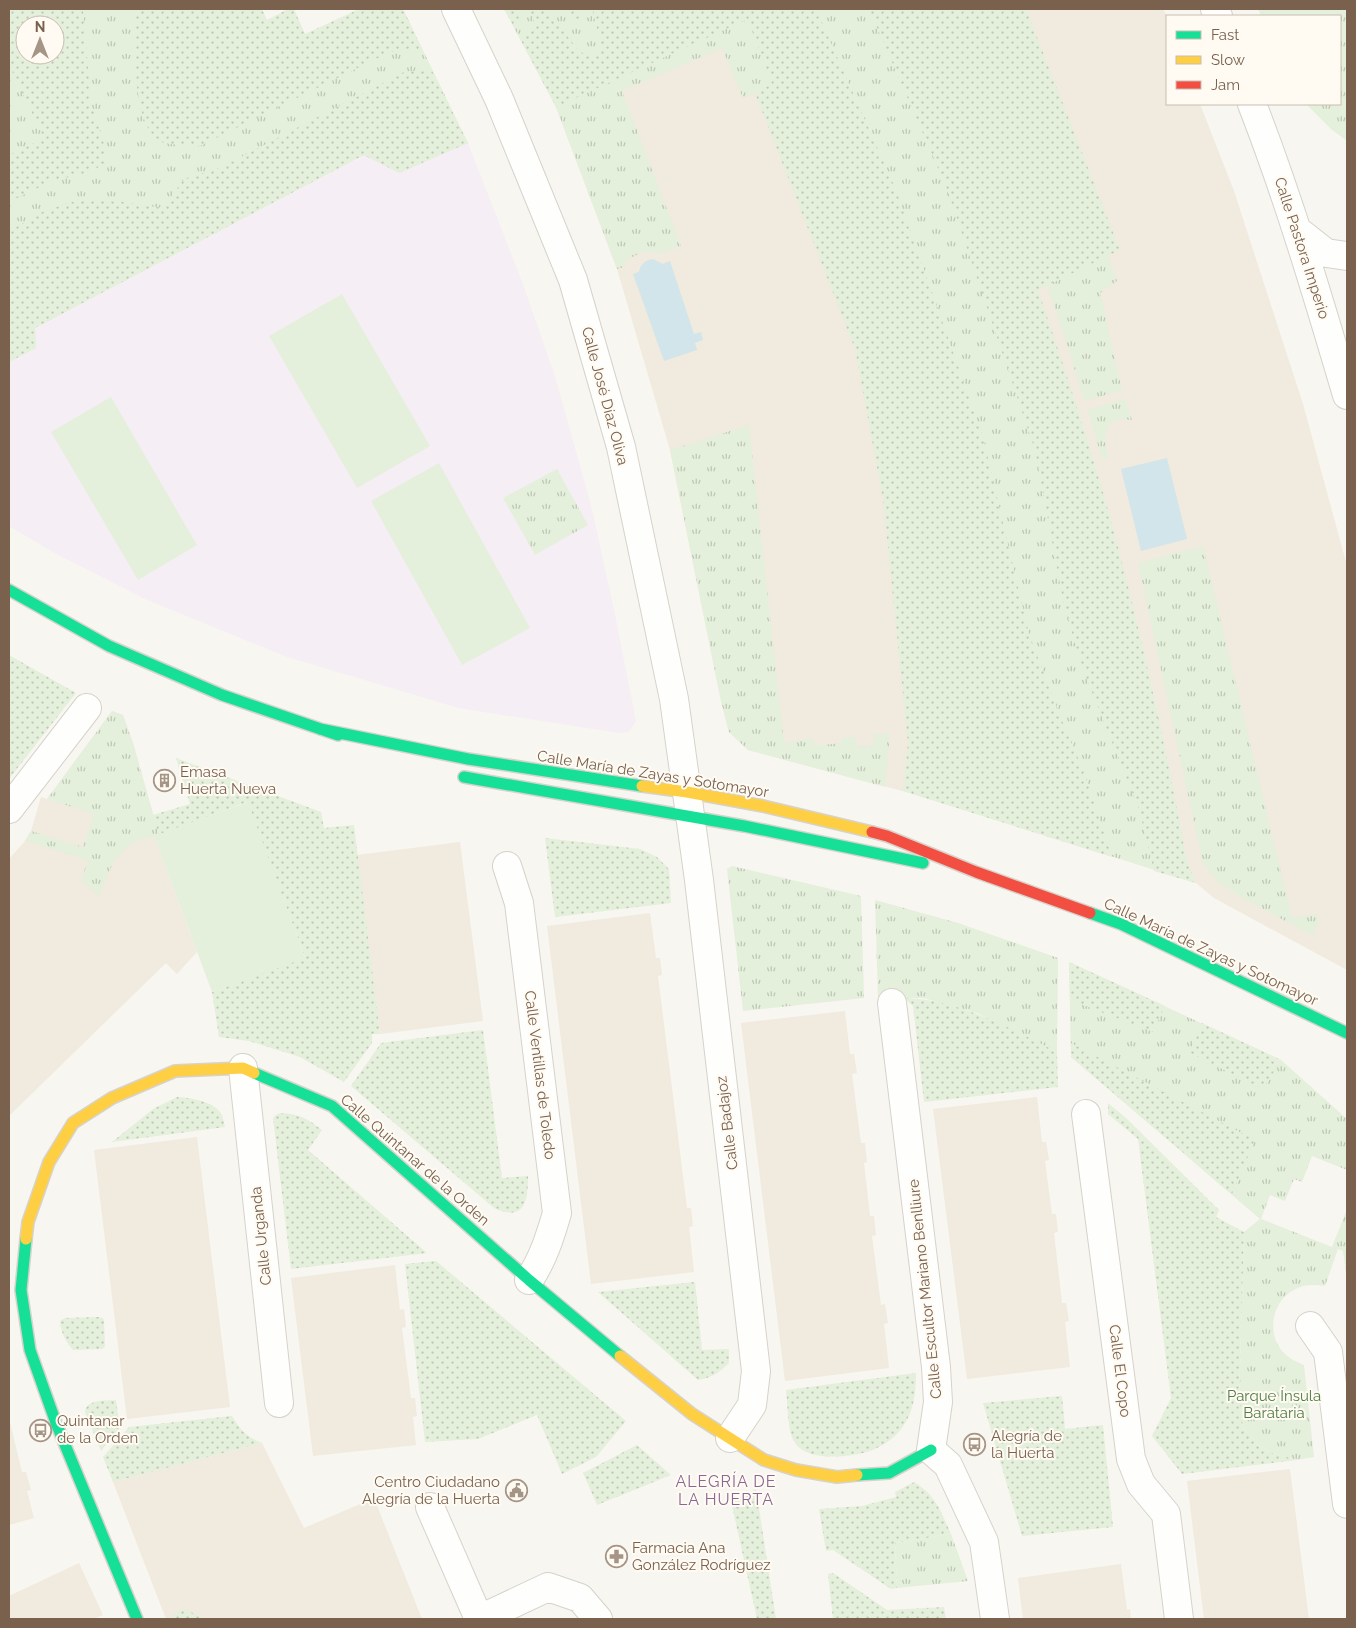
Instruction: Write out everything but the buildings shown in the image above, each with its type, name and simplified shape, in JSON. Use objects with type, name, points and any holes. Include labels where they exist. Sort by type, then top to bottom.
[{"type":"street","name":"Calle José Díaz Oliva","points":[[456,9],[499,99],[573,280],[621,447],[674,699],[688,803]]},
{"type":"street","name":"Calle Pastora Imperio","points":[[1252,105],[1298,231],[1347,395]]},
{"type":"street","points":[[1298,231],[1326,253],[1347,256]]},
{"type":"street","name":"Calle María de Zayas y Sotomayor","points":[[9,590],[109,646],[222,694],[411,759]]},
{"type":"street","points":[[9,809],[87,708]]},
{"type":"street","name":"Calle María de Zayas y Sotomayor","points":[[320,729],[468,759],[597,780],[688,803],[760,828],[881,856],[976,872]]},
{"type":"street","name":"Calle María de Zayas y Sotomayor","points":[[456,774],[594,801],[763,806],[887,836],[976,872],[1121,924],[1347,1033]]},
{"type":"street","name":"Calle Badajoz","points":[[688,803],[700,889],[756,1371],[752,1405],[730,1438]]},
{"type":"street","name":"Calle Ventillas de Toledo","points":[[507,866],[519,904],[557,1213],[550,1239],[538,1266],[529,1280]]},
{"type":"street","name":"Calle Escultor Mariano Benlliure","points":[[892,1002],[936,1367],[938,1402],[931,1450]]},
{"type":"street","name":"Calle Quintanar de la Orden","points":[[137,1619],[56,1423],[30,1350],[15,1288],[28,1222],[49,1162],[73,1123],[112,1098],[175,1070],[243,1068],[332,1106],[581,1324],[692,1414],[764,1460],[796,1470],[837,1477],[888,1473],[931,1450]]},
{"type":"street","name":"Calle Urganda","points":[[243,1068],[279,1403]]},
{"type":"street","name":"Calle El Copo","points":[[1086,1114],[1132,1459],[1141,1484],[1166,1514],[1179,1619]]},
{"type":"street","points":[[1310,1326],[1328,1352],[1347,1504]]},
{"type":"street","points":[[931,1450],[948,1465],[984,1542],[995,1619]]},
{"type":"street","points":[[430,1507],[480,1619],[548,1588],[580,1598],[598,1619]]},
{"type":"shaded area","points":[[926,9],[1163,9],[1166,15],[1166,105],[1200,105],[1234,191],[1303,404],[1347,566],[1347,970],[1214,898],[1196,883],[1187,862],[1157,709],[1133,608],[1108,510],[1079,412]]},
{"type":"shaded area","points":[[748,18],[867,346],[914,743],[910,793],[748,750],[729,732],[670,450],[617,269],[556,107]]},
{"type":"shaded area","points":[[468,143],[523,284],[555,376],[591,505],[636,721],[629,732],[618,733],[458,708],[287,657],[147,600],[56,554],[9,526],[9,362],[36,348],[35,328],[365,155],[399,173]]},
{"type":"shaded area","points":[[653,259],[663,264],[670,261],[694,334],[701,332],[703,340],[695,343],[697,350],[664,361],[633,274],[639,272],[648,260]]},
{"type":"shaded area","points":[[1167,458],[1187,539],[1141,551],[1121,469]]},
{"type":"shaded area","points":[[112,711],[123,715],[133,743],[159,835],[154,836],[197,952],[177,974],[166,963],[9,1116],[9,859],[31,831],[41,797],[47,799]]},
{"type":"shaded area","points":[[460,842],[483,1021],[380,1034],[357,855]]},
{"type":"shaded area","points":[[650,913],[656,958],[660,958],[662,975],[658,976],[687,1208],[691,1208],[693,1226],[689,1227],[694,1272],[591,1284],[547,926]]},
{"type":"shaded area","points":[[845,1011],[850,1054],[854,1054],[857,1073],[852,1074],[861,1143],[865,1143],[867,1162],[864,1163],[870,1216],[874,1216],[876,1235],[872,1236],[881,1305],[885,1304],[888,1323],[884,1324],[889,1368],[785,1381],[741,1023]]},
{"type":"shaded area","points":[[1037,1097],[1042,1142],[1046,1142],[1049,1160],[1045,1161],[1052,1214],[1056,1214],[1058,1232],[1054,1233],[1062,1303],[1066,1303],[1069,1321],[1065,1322],[1070,1367],[967,1379],[933,1109]]},
{"type":"shaded area","points":[[197,1137],[230,1407],[127,1419],[94,1150]]},
{"type":"shaded area","points":[[395,1265],[400,1310],[404,1309],[406,1327],[402,1328],[411,1398],[415,1398],[417,1416],[413,1417],[416,1445],[313,1456],[291,1278]]},
{"type":"shaded area","points":[[9,1418],[22,1472],[26,1472],[31,1490],[27,1491],[34,1518],[9,1525]]},
{"type":"shaded area","points":[[262,1443],[304,1528],[374,1498],[422,1619],[166,1619],[113,1482]]},
{"type":"shaded area","points":[[1290,1469],[1309,1619],[1204,1619],[1187,1481]]},
{"type":"shaded area","points":[[79,1563],[103,1615],[93,1619],[9,1619],[9,1596]]},
{"type":"shaded area","points":[[1121,1564],[1127,1610],[1130,1609],[1131,1619],[1023,1619],[1018,1578]]},
{"type":"green space","points":[[9,9],[166,9],[209,99],[403,9],[468,143],[399,173],[364,155],[35,328],[36,348],[9,362]]},
{"type":"green space","points":[[9,9],[83,9],[91,103],[106,150],[106,163],[90,172],[52,181],[9,202],[9,155],[44,138],[9,65]]},
{"type":"green space","points":[[135,9],[262,9],[267,20],[288,9],[294,9],[305,34],[359,9],[403,9],[422,49],[390,52],[200,146],[172,144],[158,140],[149,129],[143,115],[136,79]]},
{"type":"green space","points":[[504,9],[926,9],[1079,412],[1108,510],[1133,608],[1157,709],[1187,862],[1196,883],[910,793],[914,743],[867,346],[772,85],[743,98],[722,48],[622,91],[681,246],[659,254],[651,251],[642,252],[626,260],[625,267],[617,269],[556,107]]},
{"type":"green space","points":[[504,9],[516,9],[519,18],[513,25]]},
{"type":"green space","points":[[530,9],[546,9],[579,51],[590,57],[600,52],[601,44],[592,9],[652,9],[662,12],[664,9],[816,9],[896,190],[983,437],[1029,634],[1084,772],[1112,857],[903,791],[908,743],[883,499],[855,349],[755,93],[772,84],[748,19],[556,107],[519,37],[536,28]]},
{"type":"green space","points":[[565,9],[577,9],[583,32]]},
{"type":"green space","points":[[869,9],[1026,9],[1120,250],[1038,290],[1066,372],[1120,554],[1151,685],[1187,862],[1196,883],[1154,871],[1139,809],[1081,665],[1063,600],[1035,450],[947,189]]},
{"type":"green space","points":[[1258,9],[1347,9],[1347,141],[1331,129],[1307,105],[1341,105],[1341,15],[1261,15]]},
{"type":"green space","points":[[431,69],[468,143],[399,173],[364,155],[35,328],[36,348],[9,362],[9,231],[44,211],[82,199],[123,202],[163,208],[184,179],[222,167],[404,72]]},
{"type":"green space","points":[[1108,255],[1117,281],[1100,293],[1122,390],[1085,401],[1047,285]]},
{"type":"green space","points":[[342,294],[430,446],[357,488],[269,336]]},
{"type":"green space","points":[[111,397],[197,545],[138,580],[51,432]]},
{"type":"green space","points":[[1125,399],[1132,420],[1122,419],[1110,424],[1105,435],[1108,458],[1102,459],[1088,410]]},
{"type":"green space","points":[[749,425],[784,743],[813,738],[814,746],[842,743],[842,738],[855,737],[857,747],[874,745],[873,735],[890,733],[885,787],[748,750],[729,732],[670,450]]},
{"type":"green space","points":[[439,463],[530,628],[462,665],[371,501]]},
{"type":"green space","points":[[557,469],[588,525],[535,555],[503,498]]},
{"type":"green space","points":[[1203,546],[1292,918],[1317,914],[1318,922],[1313,936],[1241,897],[1217,881],[1203,864],[1138,563]]},
{"type":"green space","points":[[9,655],[76,693],[9,779]]},
{"type":"green space","points":[[112,711],[123,715],[133,743],[159,835],[131,843],[113,863],[99,896],[81,880],[88,860],[25,841],[31,831],[83,847],[94,814],[47,799]]},
{"type":"green space","points":[[176,758],[321,812],[324,828],[354,825],[380,1034],[372,1034],[372,1043],[344,1082],[300,1057],[249,1041],[219,1037],[212,992],[305,957],[247,802],[159,835],[153,815],[190,804]]},
{"type":"green space","points":[[248,802],[305,958],[212,992],[154,836]]},
{"type":"green space","points":[[545,838],[640,849],[657,857],[669,869],[671,903],[555,917]]},
{"type":"green space","points":[[732,866],[861,896],[864,998],[743,1011],[727,869]]},
{"type":"green space","points":[[875,900],[958,923],[1058,958],[1057,1052],[977,1013],[923,998],[878,998]]},
{"type":"green space","name":"Parque Ínsula Barataria","points":[[1069,962],[1281,1060],[1347,1119],[1347,1170],[1312,1156],[1302,1182],[1294,1179],[1285,1201],[1270,1195],[1261,1219],[1332,1247],[1347,1209],[1347,1273],[1343,1251],[1338,1249],[1325,1286],[1304,1286],[1289,1293],[1277,1308],[1274,1317],[1273,1327],[1278,1345],[1289,1357],[1304,1365],[1314,1457],[1297,1460],[1272,1453],[1258,1445],[1243,1427],[1239,1402],[1244,1232],[1260,1219],[1071,1057]]},
{"type":"green space","points":[[1069,962],[1165,1006],[1153,1032],[1070,1000]]},
{"type":"green space","points":[[904,998],[944,1003],[964,1009],[983,1016],[1057,1052],[1058,1087],[924,1102],[913,1006]]},
{"type":"green space","points":[[1202,1023],[1281,1060],[1263,1089],[1190,1053]]},
{"type":"green space","points":[[483,1030],[502,1178],[528,1176],[525,1201],[518,1211],[512,1213],[494,1208],[351,1086],[381,1043]]},
{"type":"green space","points":[[1071,1043],[1255,1140],[1232,1194],[1071,1057]]},
{"type":"green space","points":[[177,1097],[196,1099],[214,1106],[222,1115],[225,1127],[112,1142],[153,1109]]},
{"type":"green space","points":[[1108,1103],[1126,1118],[1219,1210],[1216,1217],[1244,1232],[1239,1402],[1243,1427],[1258,1445],[1272,1453],[1297,1460],[1182,1474],[1152,1436],[1171,1398],[1138,1139],[1108,1114]]},
{"type":"green space","points":[[281,1113],[303,1118],[322,1130],[308,1150],[427,1253],[291,1269],[273,1118]]},
{"type":"green space","points":[[436,1261],[626,1421],[596,1457],[562,1474],[537,1415],[478,1439],[425,1442],[405,1264]]},
{"type":"green space","points":[[695,1282],[702,1350],[729,1349],[729,1363],[715,1374],[698,1380],[598,1292]]},
{"type":"green space","points":[[65,1318],[103,1318],[104,1321],[105,1347],[102,1349],[73,1350],[64,1336],[60,1321]]},
{"type":"green space","points":[[916,1373],[915,1395],[912,1409],[906,1422],[899,1432],[882,1446],[859,1454],[818,1456],[801,1449],[792,1438],[786,1390]]},
{"type":"green space","points":[[1062,1396],[1065,1429],[1103,1425],[1113,1527],[1022,1536],[983,1403]]},
{"type":"green space","points":[[116,1400],[120,1428],[101,1451],[85,1412],[86,1408],[93,1403]]},
{"type":"green space","points":[[232,1416],[244,1432],[262,1443],[113,1482],[103,1457],[129,1427]]},
{"type":"green space","points":[[637,1445],[671,1475],[597,1505],[583,1473]]},
{"type":"green space","points":[[914,1482],[933,1498],[951,1534],[895,1543],[897,1588],[891,1589],[833,1550],[826,1551],[819,1509],[862,1506],[896,1497],[895,1492]]},
{"type":"green space","points":[[756,1489],[776,1619],[757,1619],[731,1501]]},
{"type":"green space","points":[[951,1534],[968,1581],[897,1588],[895,1543]]},
{"type":"green space","points":[[833,1573],[887,1610],[944,1607],[946,1619],[833,1619],[828,1574]]},
{"type":"green space","points":[[186,1609],[203,1619],[173,1619],[171,1615]]},
{"type":"traffic: fast","points":[[9,590],[109,646],[222,695],[338,735]]},
{"type":"traffic: fast","points":[[320,729],[468,759],[642,786]]},
{"type":"traffic: fast","points":[[464,777],[744,826],[923,863]]},
{"type":"traffic: fast","points":[[1090,913],[1121,924],[1347,1033]]},
{"type":"traffic: fast","points":[[254,1073],[332,1106],[529,1280],[620,1356]]},
{"type":"traffic: fast","points":[[26,1239],[21,1290],[30,1350],[56,1423],[137,1619]]},
{"type":"traffic: fast","points":[[857,1475],[889,1473],[931,1450]]},
{"type":"traffic: slow","points":[[642,786],[763,806],[872,832]]},
{"type":"traffic: slow","points":[[26,1239],[28,1222],[49,1162],[73,1123],[112,1098],[175,1071],[243,1068],[254,1073]]},
{"type":"traffic: slow","points":[[620,1356],[692,1414],[764,1460],[796,1470],[837,1477],[857,1475]]},
{"type":"traffic: jam","points":[[872,832],[1090,913]]},
{"type":"place","name":"Emasa Huerta Nueva","points":[[164,781]]},
{"type":"place","name":"Quintanar de la Orden","points":[[41,1430]]},
{"type":"place","name":"Alegría de la Huerta","points":[[975,1445]]},
{"type":"place","name":"Centro Ciudadano Alegría de la Huerta","points":[[516,1491]]},
{"type":"place","name":"Farmacia Ana González Rodríguez","points":[[616,1557]]},
{"type":"district","name":"ALEGRÍA DE LA HUERTA","points":[[726,1490]]}]
